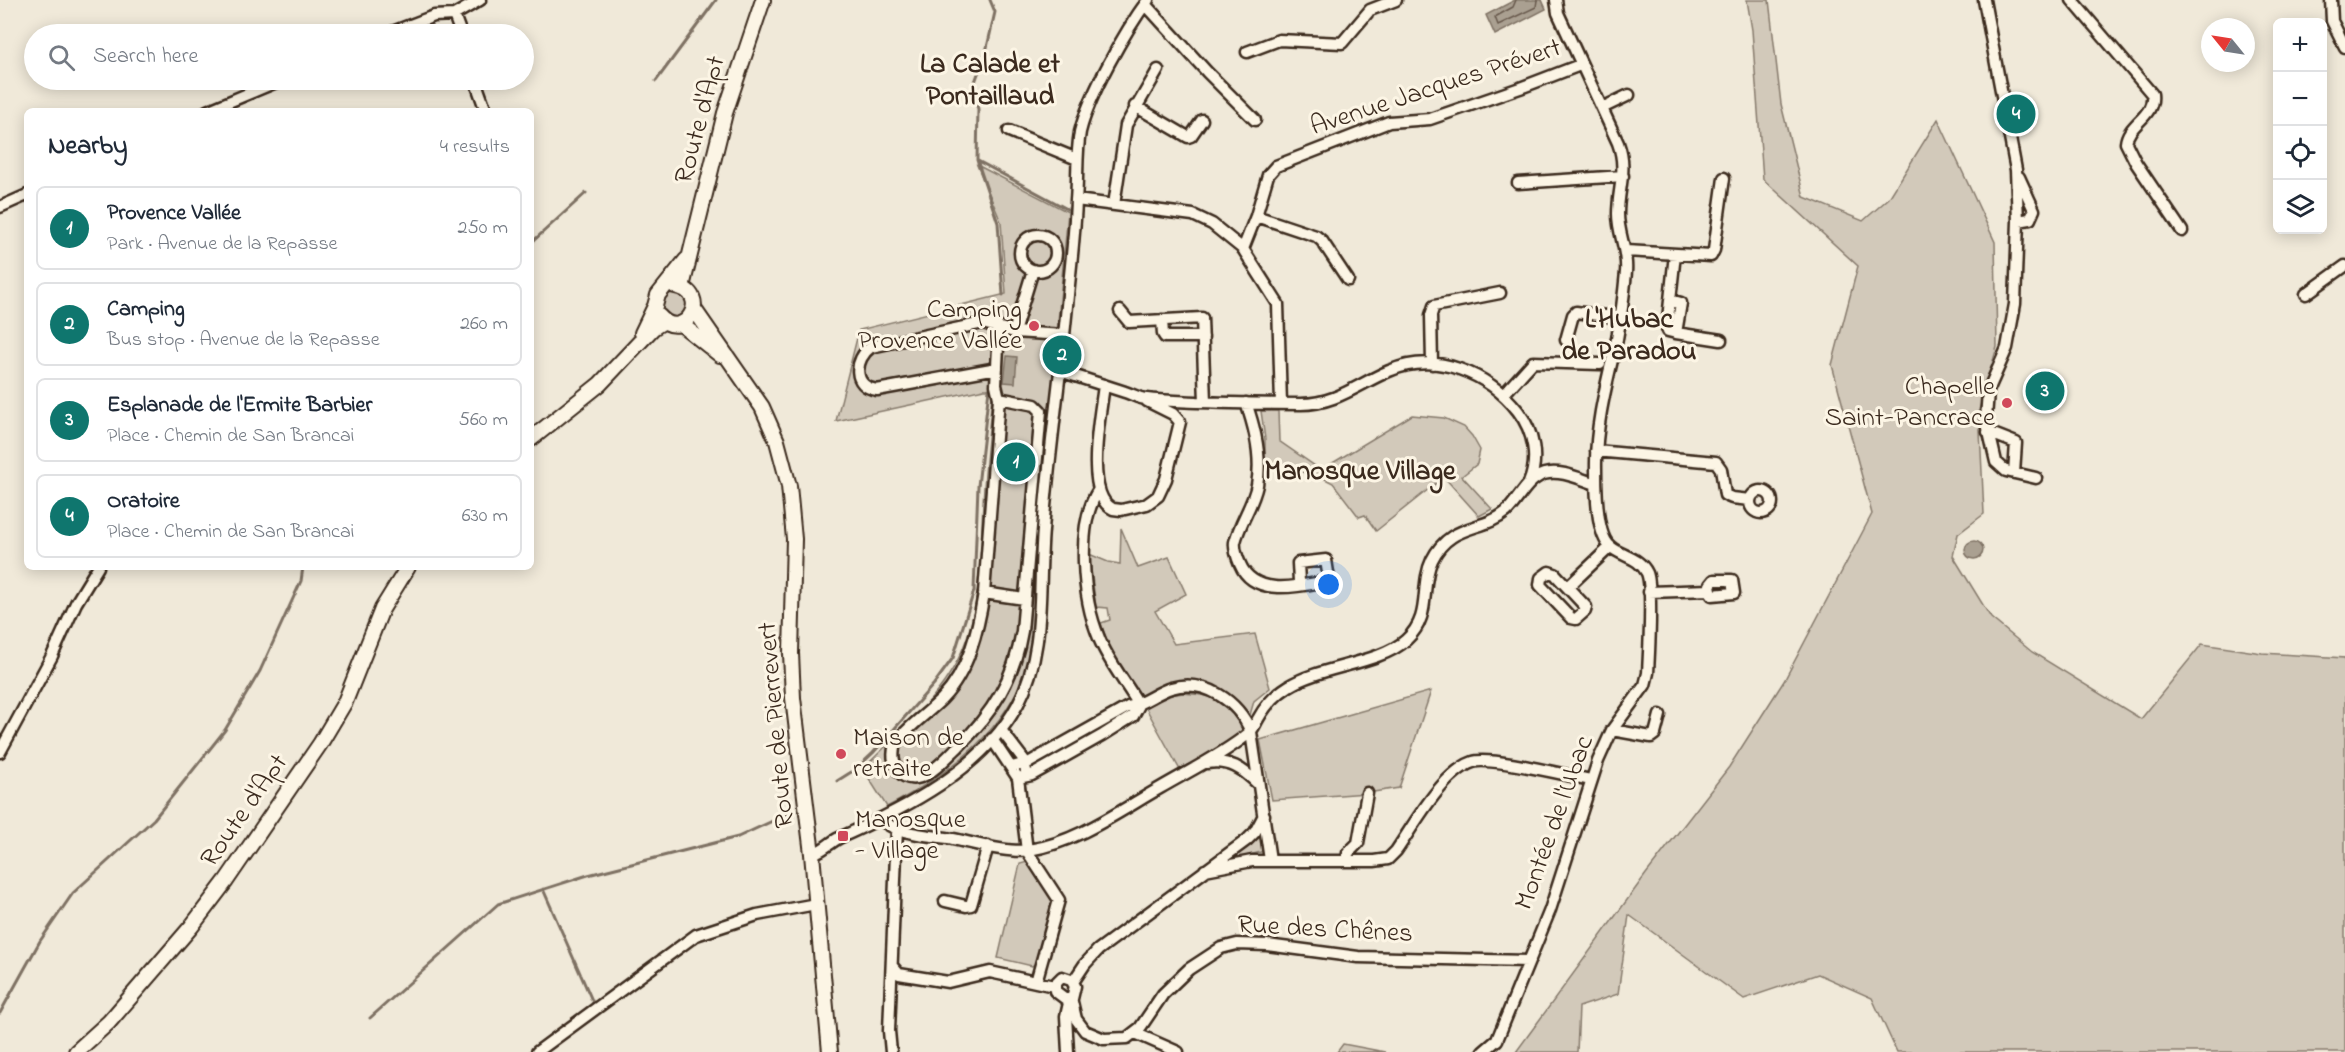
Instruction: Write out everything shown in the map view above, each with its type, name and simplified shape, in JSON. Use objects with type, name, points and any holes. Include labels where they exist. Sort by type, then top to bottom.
[{"type":"main road","name":"Route d'Apt","points":[[682,288],[725,113],[763,0]]},
{"type":"main road","name":"Route d'Apt","points":[[662,290],[690,254]]},
{"type":"main road","points":[[636,345],[662,290],[672,286],[682,288],[693,299],[694,309],[691,316],[681,324],[675,325],[659,317],[655,306]]},
{"type":"main road","name":"Route de Pierrevert","points":[[694,309],[767,417],[777,441],[789,486],[794,531],[791,653],[794,698],[815,850],[816,904],[830,1052]]},
{"type":"main road","points":[[534,437],[605,380],[653,328],[664,321]]},
{"type":"main road","name":"Route de Pierrevert","points":[[681,324],[737,371]]},
{"type":"main road","name":"Route d'Apt","points":[[82,1050],[138,990],[206,908],[320,744],[345,702],[382,609],[406,570]]},
{"type":"street","points":[[413,24],[434,16],[454,15],[480,0]]},
{"type":"street","points":[[1246,52],[1279,40],[1342,43],[1370,10],[1396,0]]},
{"type":"street","points":[[1556,0],[1556,7],[1622,153],[1623,176],[1618,203],[1618,220],[1626,251],[1620,318],[1600,414],[1596,452],[1596,484],[1602,533],[1610,547],[1568,587]]},
{"type":"street","points":[[1984,0],[2016,170],[2018,221],[2015,304],[2007,348],[1986,396],[1988,432],[1996,462],[2002,469],[2036,478]]},
{"type":"street","points":[[2072,0],[2152,94],[2152,103],[2148,112],[2129,131],[2126,143],[2136,163],[2182,231]]},
{"type":"street","points":[[2331,0],[2332,21],[2345,47]]},
{"type":"street","points":[[815,850],[880,819],[939,785],[1001,730],[1023,694],[1036,653],[1039,628],[1042,532],[1064,335],[1080,132],[1088,109],[1123,39],[1146,2],[1207,72],[1255,120]]},
{"type":"street","points":[[454,15],[457,24]]},
{"type":"street","name":"Avenue Jacques Prévert","points":[[1243,249],[1268,175],[1276,166],[1389,122],[1427,119],[1520,88],[1581,64]]},
{"type":"street","points":[[1114,204],[1126,124],[1158,70]]},
{"type":"street","points":[[214,108],[257,90]]},
{"type":"street","points":[[479,90],[485,108]]},
{"type":"street","points":[[1602,108],[1629,95]]},
{"type":"street","points":[[1136,106],[1188,137],[1191,137],[1202,120]]},
{"type":"street","points":[[1009,131],[1077,159]]},
{"type":"street","points":[[2016,170],[2034,210],[2031,219],[2018,221]]},
{"type":"street","points":[[1518,183],[1623,176]]},
{"type":"street","points":[[1626,251],[1709,256],[1713,254],[1724,178]]},
{"type":"street","points":[[0,207],[24,196]]},
{"type":"street","points":[[1076,200],[1193,215],[1215,226],[1243,249],[1278,304],[1281,404]]},
{"type":"street","points":[[1256,216],[1316,236],[1322,241],[1348,280]]},
{"type":"street","points":[[1675,254],[1670,300],[1681,303],[1676,333],[1721,340]]},
{"type":"street","points":[[2306,294],[2345,266]]},
{"type":"street","points":[[1014,332],[1033,270]]},
{"type":"street","points":[[1432,364],[1431,315],[1434,306],[1500,293]]},
{"type":"street","points":[[1120,311],[1128,321],[1202,318],[1205,402]]},
{"type":"street","points":[[1566,340],[1575,312],[1620,318]]},
{"type":"street","points":[[1162,320],[1162,334],[1165,338],[1203,337]]},
{"type":"street","points":[[996,368],[877,390],[864,385],[858,372],[862,356],[871,347],[983,323],[1014,332],[1064,335]]},
{"type":"street","points":[[999,328],[996,368],[999,398],[984,593],[976,636],[959,674],[942,698],[895,744],[892,755],[894,762],[897,769],[907,777],[920,778],[937,766],[972,733],[994,706],[1007,683],[1018,653],[1041,411],[1035,405],[999,398]]},
{"type":"street","points":[[1504,394],[1533,362],[1600,364]]},
{"type":"street","points":[[1144,399],[1281,404],[1325,402],[1338,398],[1390,370],[1408,365],[1432,364],[1453,367],[1470,372],[1504,394],[1526,423],[1534,453],[1534,468],[1529,483]]},
{"type":"street","points":[[1060,371],[1104,385],[1144,399],[1173,414],[1180,422],[1163,488],[1151,502],[1121,510],[1107,506],[1102,499],[1095,466],[1104,385]]},
{"type":"street","points":[[1246,403],[1257,442],[1258,479],[1253,500],[1236,541],[1236,553],[1242,569],[1254,581],[1272,587],[1297,585]]},
{"type":"street","points":[[1988,432],[2009,439],[2016,444],[2014,472]]},
{"type":"street","points":[[1596,452],[1716,462],[1722,469],[1725,495],[1750,500]]},
{"type":"street","points":[[1534,453],[1558,472],[1596,484]]},
{"type":"street","points":[[880,819],[897,829],[1027,851],[1076,836],[1200,765],[1251,732],[1270,702],[1288,686],[1313,675],[1390,650],[1406,640],[1421,619],[1429,568],[1437,553],[1462,530],[1494,519],[1504,513],[1529,483],[1542,475],[1558,472]]},
{"type":"street","points":[[1099,489],[1088,517],[1083,557],[1094,622],[1099,639],[1139,705]]},
{"type":"street","name":"Montée de l'Ubac","points":[[1483,1052],[1497,1040],[1561,879],[1591,780],[1612,730],[1647,680],[1648,575],[1639,563],[1610,547]]},
{"type":"street","points":[[0,752],[52,656],[76,603],[96,570]]},
{"type":"street","points":[[1550,572],[1568,587],[1586,607],[1576,619],[1571,618],[1539,582],[1545,574],[1550,572]]},
{"type":"street","points":[[1649,592],[1710,590]]},
{"type":"street","points":[[984,593],[1024,599]]},
{"type":"street","points":[[1012,768],[1026,764],[1128,707],[1139,705],[1170,688],[1191,686],[1205,688],[1234,705],[1251,732],[1270,860]]},
{"type":"street","points":[[1021,781],[1130,718],[1139,705]]},
{"type":"street","points":[[1612,730],[1651,737],[1655,734],[1660,715]]},
{"type":"street","points":[[1001,730],[1026,764]]},
{"type":"street","points":[[992,739],[1021,781]]},
{"type":"street","points":[[1205,870],[1270,860],[1374,861],[1391,857],[1446,782],[1460,769],[1473,762],[1493,761],[1591,780]]},
{"type":"street","points":[[1200,765],[1215,762],[1229,763],[1246,772],[1258,784]]},
{"type":"street","points":[[1026,764],[1021,781],[1027,851],[1059,900],[1036,982]]},
{"type":"street","points":[[1347,861],[1348,853],[1358,843],[1367,793]]},
{"type":"street","points":[[1068,1052],[1066,1016],[1075,989],[1074,982],[1085,964],[1098,950],[1252,835],[1264,814]]},
{"type":"street","points":[[891,1052],[889,1030],[897,829]]},
{"type":"street","points":[[945,901],[971,905],[988,846]]},
{"type":"street","points":[[1227,854],[1233,864]]},
{"type":"street","points":[[537,1052],[619,993],[665,955],[696,935],[720,925],[757,915],[816,904]]},
{"type":"street","name":"Rue des Chênes","points":[[1135,1033],[1174,981],[1200,960],[1231,944],[1255,944],[1358,957],[1528,961]]},
{"type":"street","points":[[892,966],[899,974],[944,982],[988,972],[1054,986]]},
{"type":"street","points":[[1054,986],[1062,977],[1074,982]]},
{"type":"street","points":[[1054,986],[1057,993],[1070,1002],[1078,1023],[1092,1035],[1119,1040],[1135,1033],[1178,1052]]},
{"type":"shaded area","points":[[1747,0],[1769,0],[1781,104],[1804,197],[1863,221],[1889,198],[1938,119],[1995,242],[1997,347],[1979,410],[1984,514],[1958,534],[1953,556],[1991,618],[2032,652],[2141,719],[2202,644],[2262,653],[2345,658],[2345,1052],[1897,1052],[1872,998],[1818,974],[1744,999],[1629,915],[1618,994],[1579,1007],[1577,1052],[1516,1052],[1646,874],[1729,767],[1784,681],[1872,514],[1832,365],[1858,266],[1763,179],[1752,30]]},
{"type":"shaded area","points":[[977,165],[1068,212],[1034,585],[1033,646],[1022,680],[1009,704],[976,746],[934,779],[887,807],[863,769],[941,687],[960,656],[968,635],[980,570],[992,394],[989,389],[984,389],[836,421],[859,330],[1006,294],[1001,222]]},
{"type":"shaded area","points":[[674,293],[683,296],[686,305],[683,314],[674,317],[665,314],[662,305],[665,296]]},
{"type":"shaded area","points":[[1261,411],[1278,411],[1279,441],[1321,470],[1412,415],[1444,418],[1464,427],[1480,450],[1477,464],[1462,476],[1492,509],[1479,516],[1444,477],[1376,531],[1365,515],[1359,517],[1333,483],[1319,476],[1280,467],[1265,470],[1265,439]]},
{"type":"shaded area","points":[[1121,528],[1138,568],[1169,557],[1186,594],[1155,611],[1174,644],[1255,634],[1270,688],[1254,701],[1250,715],[1225,692],[1200,683],[1186,682],[1172,685],[1140,697],[1117,662],[1104,633],[1101,623],[1110,620],[1108,608],[1096,607],[1089,554],[1120,564]]},
{"type":"shaded area","points":[[1431,691],[1399,788],[1367,793],[1272,800],[1260,740]]},
{"type":"shaded area","points":[[1183,693],[1220,701],[1232,711],[1245,729],[1243,733],[1180,770],[1146,708],[1163,696]]},
{"type":"shaded area","points":[[1262,836],[1264,851],[1236,859],[1236,855]]},
{"type":"shaded area","points":[[1031,861],[1054,900],[1037,962],[1032,966],[998,958],[1020,864]]},
{"type":"shaded area","points":[[1343,1044],[1385,1052],[1337,1052]]},
{"type":"water","points":[[1515,0],[1542,0],[1546,9],[1495,35],[1486,15]]},
{"type":"water","points":[[1007,356],[1017,357],[1015,383],[1004,382]]},
{"type":"water","points":[[1974,541],[1982,546],[1983,550],[1978,558],[1974,559],[1966,554],[1965,550],[1970,542]]},
{"type":"waterway","points":[[656,81],[716,0]]},
{"type":"waterway","points":[[990,0],[995,12],[986,52],[972,90],[978,109],[977,160],[998,223],[1003,295]]},
{"type":"waterway","points":[[978,161],[1069,210]]},
{"type":"waterway","points":[[534,240],[586,193]]},
{"type":"waterway","points":[[837,781],[856,769],[873,753],[934,684],[953,658],[974,591],[978,486],[989,389]]},
{"type":"waterway","points":[[0,1013],[40,941],[73,893],[154,819],[225,730],[260,671],[301,581],[303,570]]},
{"type":"waterway","points":[[370,1018],[498,904],[588,875],[738,837],[794,811]]},
{"type":"waterway","points":[[543,889],[594,1005]]},
{"type":"place","name":"Oratoire","points":[[2016,114]]},
{"type":"place","name":"Camping Provence Vallée","points":[[1034,326]]},
{"type":"place","name":"Camping","points":[[1062,355]]},
{"type":"place","name":"Esplanade de l'Ermite Barbier","points":[[2045,391]]},
{"type":"place","name":"Chapelle Saint-Pancrace","points":[[2007,403]]},
{"type":"place","name":"Provence Vallée","points":[[1016,462]]},
{"type":"place","name":"Maison de retraite","points":[[841,754]]},
{"type":"place","name":"Manosque - Village","points":[[843,836]]},
{"type":"district","name":"La Calade et Pontaillaud","points":[[990,81]]},
{"type":"district","name":"L'Hubac de Paradou","points":[[1629,336]]},
{"type":"district","name":"Manosque Village","points":[[1360,472]]}]
